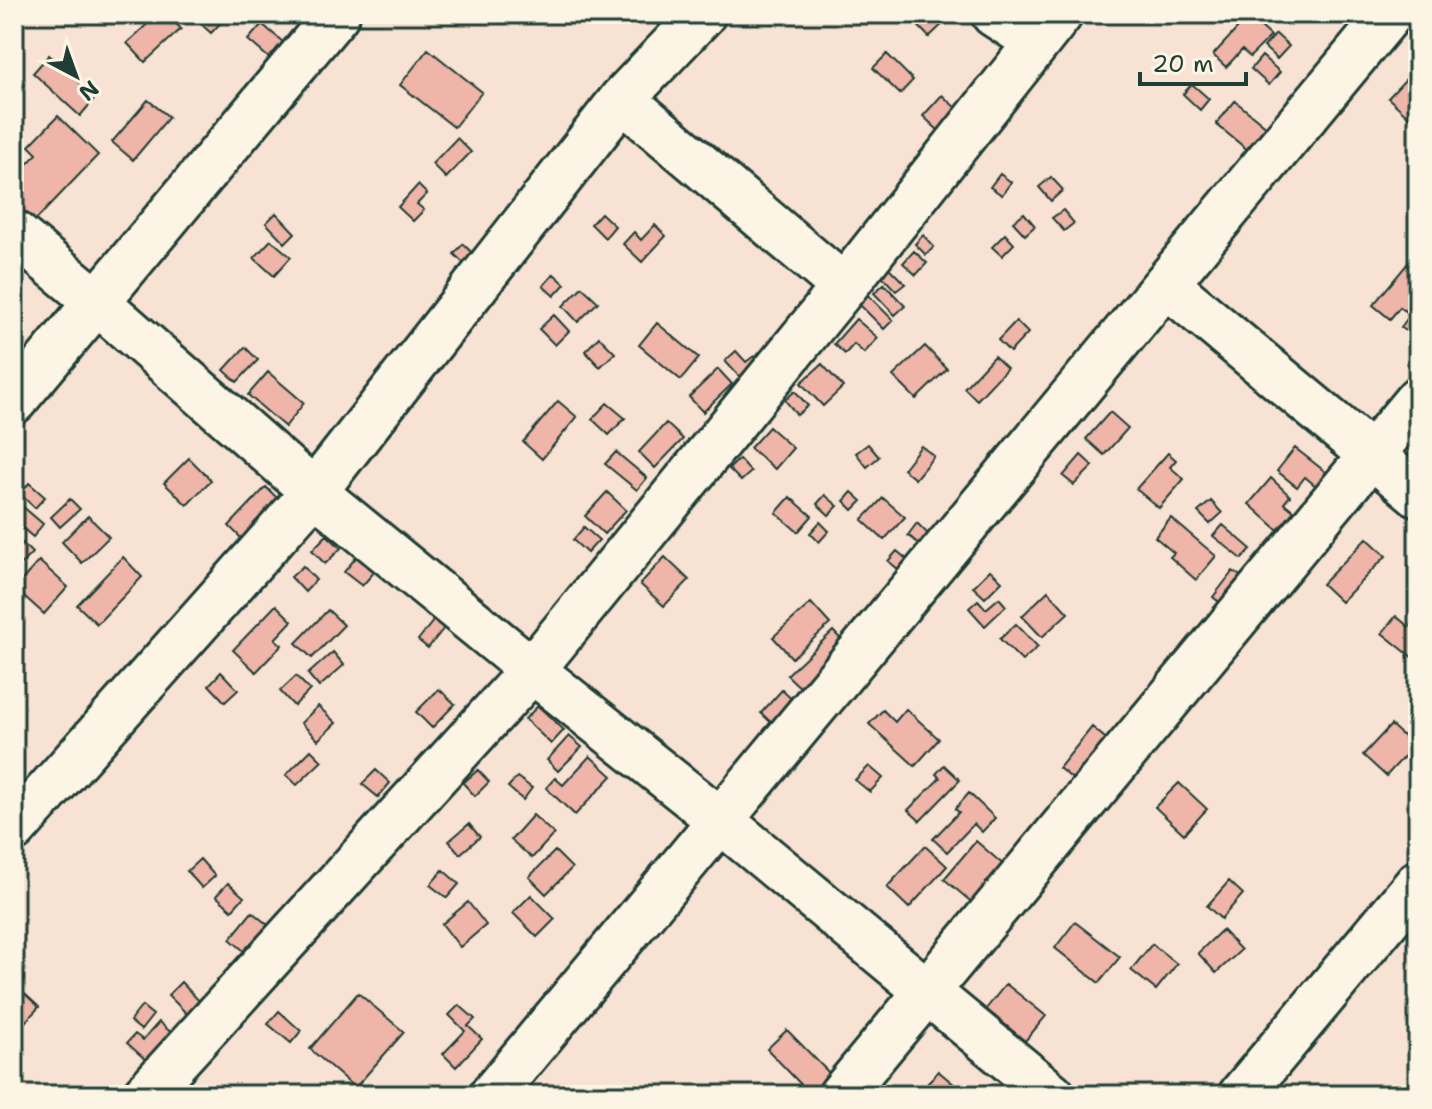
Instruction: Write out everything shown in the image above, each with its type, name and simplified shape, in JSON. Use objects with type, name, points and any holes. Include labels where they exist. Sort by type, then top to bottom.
[{"type":"street","points":[[14,401],[337,14]]},
{"type":"street","points":[[14,829],[314,492],[622,99],[703,14]]},
{"type":"street","points":[[145,1095],[532,670],[844,287],[1048,28],[994,14]]},
{"type":"street","points":[[492,1095],[1390,14]]},
{"type":"street","points":[[622,99],[844,287]]},
{"type":"street","points":[[14,233],[314,492],[720,820],[1052,1095]]},
{"type":"street","points":[[1166,284],[1418,494]]},
{"type":"street","points":[[841,1095],[1418,399]]},
{"type":"street","points":[[1241,1095],[1418,883]]},
{"type":"building","points":[[158,14],[168,14],[181,29],[145,62],[127,43]]},
{"type":"building","points":[[190,14],[229,14],[211,33]]},
{"type":"building","points":[[907,14],[949,14],[951,16],[929,37]]},
{"type":"building","points":[[1249,16],[1271,36],[1250,57],[1242,50],[1226,67],[1213,55]]},
{"type":"building","points":[[262,24],[283,42],[269,58],[248,40]]},
{"type":"building","points":[[1276,34],[1289,46],[1277,59],[1264,47]]},
{"type":"building","points":[[428,49],[482,92],[454,127],[400,85]]},
{"type":"building","points":[[887,54],[913,80],[900,94],[873,68]]},
{"type":"building","points":[[49,55],[96,97],[80,116],[33,73]]},
{"type":"building","points":[[1262,56],[1280,72],[1269,85],[1251,69]]},
{"type":"building","points":[[1406,79],[1418,91],[1418,125],[1388,98]]},
{"type":"building","points":[[1192,84],[1209,99],[1200,110],[1183,94]]},
{"type":"building","points":[[942,95],[959,111],[940,132],[923,116]]},
{"type":"building","points":[[148,100],[169,117],[133,160],[112,142]]},
{"type":"building","points":[[1235,101],[1274,133],[1255,156],[1216,124]]},
{"type":"building","points":[[58,116],[98,155],[33,223],[14,204],[14,189],[23,180],[17,174],[37,154],[29,146]]},
{"type":"building","points":[[457,138],[471,152],[446,178],[432,164]]},
{"type":"building","points":[[1000,174],[1011,182],[1002,195],[990,187]]},
{"type":"building","points":[[1051,177],[1063,190],[1051,201],[1039,187]]},
{"type":"building","points":[[418,185],[427,194],[417,204],[424,210],[413,221],[398,207]]},
{"type":"building","points":[[1063,210],[1074,223],[1064,231],[1052,218]]},
{"type":"building","points":[[276,213],[295,233],[285,243],[266,223]]},
{"type":"building","points":[[601,213],[615,226],[605,238],[591,224]]},
{"type":"building","points":[[1024,213],[1035,226],[1025,235],[1013,222]]},
{"type":"building","points":[[655,225],[666,236],[642,262],[623,244],[634,232],[641,240]]},
{"type":"building","points":[[1005,234],[1014,244],[1002,256],[992,247]]},
{"type":"building","points":[[923,235],[934,247],[926,255],[915,244]]},
{"type":"building","points":[[271,240],[291,257],[274,276],[254,258]]},
{"type":"building","points":[[463,244],[483,263],[474,273],[454,254]]},
{"type":"building","points":[[914,251],[927,263],[916,275],[903,263]]},
{"type":"building","points":[[1418,251],[1418,341],[1401,327],[1410,315],[1400,307],[1390,319],[1373,305]]},
{"type":"building","points":[[888,267],[905,284],[896,291],[880,274]]},
{"type":"building","points":[[554,274],[565,284],[554,296],[543,286]]},
{"type":"building","points":[[884,284],[905,306],[895,315],[874,293]]},
{"type":"building","points":[[582,287],[598,302],[578,322],[563,306]]},
{"type":"building","points":[[861,288],[893,320],[884,329],[852,297]]},
{"type":"building","points":[[554,315],[569,331],[555,345],[539,329]]},
{"type":"building","points":[[856,319],[878,338],[864,353],[854,344],[845,354],[834,344]]},
{"type":"building","points":[[1016,321],[1028,333],[1010,352],[998,340]]},
{"type":"building","points":[[657,323],[699,358],[681,380],[639,345]]},
{"type":"building","points":[[599,337],[615,353],[600,367],[585,351]]},
{"type":"building","points":[[925,346],[947,369],[916,399],[893,376]]},
{"type":"building","points":[[245,347],[258,360],[237,382],[224,370]]},
{"type":"building","points":[[736,351],[746,362],[754,356],[766,369],[748,386],[725,361]]},
{"type":"building","points":[[994,356],[1007,368],[977,400],[964,388]]},
{"type":"building","points":[[822,364],[843,387],[823,406],[801,383]]},
{"type":"building","points":[[718,369],[732,384],[703,412],[689,397]]},
{"type":"building","points":[[268,372],[304,403],[285,427],[248,395]]},
{"type":"building","points":[[795,391],[808,406],[797,415],[785,400]]},
{"type":"building","points":[[558,401],[577,417],[542,459],[523,442]]},
{"type":"building","points":[[607,403],[625,418],[609,435],[592,419]]},
{"type":"building","points":[[1110,412],[1128,428],[1104,455],[1086,439]]},
{"type":"building","points":[[666,423],[683,439],[655,468],[639,452]]},
{"type":"building","points":[[769,427],[793,448],[775,469],[750,448]]},
{"type":"building","points":[[868,444],[879,457],[867,467],[856,453]]},
{"type":"building","points":[[921,446],[934,456],[915,479],[903,469]]},
{"type":"building","points":[[1295,448],[1327,473],[1317,487],[1305,477],[1297,487],[1277,471]]},
{"type":"building","points":[[616,452],[647,478],[637,490],[605,464]]},
{"type":"building","points":[[1168,453],[1176,460],[1170,467],[1184,479],[1159,508],[1136,489]]},
{"type":"building","points":[[1081,455],[1093,466],[1074,485],[1063,476]]},
{"type":"building","points":[[189,458],[211,480],[187,505],[164,483]]},
{"type":"building","points":[[739,459],[751,472],[741,481],[729,469]]},
{"type":"building","points":[[1271,478],[1290,496],[1284,503],[1294,511],[1278,530],[1249,504]]},
{"type":"building","points":[[29,483],[45,497],[35,508],[20,494]]},
{"type":"building","points":[[266,487],[282,503],[245,542],[229,526]]},
{"type":"building","points":[[607,492],[626,510],[604,534],[585,516]]},
{"type":"building","points":[[852,492],[862,501],[853,510],[844,501]]},
{"type":"building","points":[[825,495],[838,506],[829,515],[817,504]]},
{"type":"building","points":[[790,497],[812,516],[798,532],[776,513]]},
{"type":"building","points":[[883,498],[905,517],[884,540],[862,520]]},
{"type":"building","points":[[14,499],[43,524],[33,537],[14,521]]},
{"type":"building","points":[[70,499],[80,509],[60,527],[51,517]]},
{"type":"building","points":[[1211,501],[1222,513],[1210,524],[1198,512]]},
{"type":"building","points":[[88,516],[109,537],[82,563],[62,542]]},
{"type":"building","points":[[1171,518],[1216,556],[1196,580],[1170,557],[1174,553],[1155,537]]},
{"type":"building","points":[[820,522],[829,531],[819,542],[810,533]]},
{"type":"building","points":[[917,523],[929,535],[920,545],[908,535]]},
{"type":"building","points":[[1223,525],[1251,549],[1242,559],[1213,536]]},
{"type":"building","points":[[584,527],[599,540],[587,553],[573,540]]},
{"type":"building","points":[[327,535],[341,548],[325,564],[312,550]]},
{"type":"building","points":[[1367,538],[1386,556],[1341,602],[1322,584]]},
{"type":"building","points":[[21,542],[32,553],[14,571],[14,550]]},
{"type":"building","points":[[897,551],[910,562],[902,572],[888,561]]},
{"type":"building","points":[[358,555],[376,570],[362,586],[344,572]]},
{"type":"building","points":[[123,557],[142,577],[97,624],[77,605]]},
{"type":"building","points":[[665,557],[689,580],[664,606],[640,584]]},
{"type":"building","points":[[39,561],[68,587],[44,614],[15,588]]},
{"type":"building","points":[[303,566],[316,580],[305,592],[291,577]]},
{"type":"building","points":[[990,570],[1002,581],[985,598],[973,587]]},
{"type":"building","points":[[1233,571],[1249,582],[1228,609],[1213,597]]},
{"type":"building","points":[[1048,591],[1068,613],[1042,637],[1022,616]]},
{"type":"building","points":[[999,598],[1006,606],[985,626],[969,608],[978,600],[986,609]]},
{"type":"building","points":[[811,603],[830,624],[792,658],[773,637]]},
{"type":"building","points":[[276,605],[292,621],[275,639],[282,645],[256,672],[233,650]]},
{"type":"building","points":[[328,610],[344,625],[312,658],[296,643]]},
{"type":"building","points":[[1396,616],[1409,627],[1418,616],[1418,662],[1382,633]]},
{"type":"building","points":[[434,620],[444,628],[428,648],[418,640]]},
{"type":"building","points":[[1016,624],[1038,647],[1022,661],[1000,639]]},
{"type":"building","points":[[833,631],[851,650],[806,693],[787,675]]},
{"type":"building","points":[[333,652],[344,665],[319,687],[308,674]]},
{"type":"building","points":[[221,672],[238,690],[225,702],[209,685]]},
{"type":"building","points":[[296,676],[310,690],[294,706],[280,691]]},
{"type":"building","points":[[439,689],[455,704],[432,728],[416,712]]},
{"type":"building","points":[[782,690],[801,708],[779,730],[761,713]]},
{"type":"building","points":[[318,706],[336,723],[318,740],[301,723]]},
{"type":"building","points":[[538,706],[564,730],[551,744],[525,719]]},
{"type":"building","points":[[906,709],[939,739],[915,766],[869,724],[883,710],[895,722]]},
{"type":"building","points":[[1391,725],[1414,746],[1386,776],[1363,755]]},
{"type":"building","points":[[1092,727],[1117,748],[1084,788],[1059,768]]},
{"type":"building","points":[[569,736],[582,747],[558,771],[547,760]]},
{"type":"building","points":[[311,750],[322,761],[297,785],[286,775]]},
{"type":"building","points":[[590,756],[612,776],[575,815],[546,788],[555,778],[563,785]]},
{"type":"building","points":[[944,765],[960,780],[920,821],[908,810],[940,778],[936,774]]},
{"type":"building","points":[[869,766],[883,778],[870,792],[855,780]]},
{"type":"building","points":[[376,770],[390,783],[378,797],[362,784]]},
{"type":"building","points":[[478,770],[489,782],[475,796],[463,783]]},
{"type":"building","points":[[517,777],[532,788],[523,800],[508,787]]},
{"type":"building","points":[[1179,783],[1207,809],[1184,834],[1155,807]]},
{"type":"building","points":[[969,793],[995,818],[982,832],[974,824],[947,852],[933,839],[959,812],[955,809]]},
{"type":"building","points":[[533,815],[554,834],[532,858],[511,840]]},
{"type":"building","points":[[469,824],[480,837],[460,854],[449,841]]},
{"type":"building","points":[[976,841],[1013,873],[981,910],[944,879]]},
{"type":"building","points":[[925,846],[947,866],[909,908],[887,887]]},
{"type":"building","points":[[555,851],[572,868],[546,894],[529,877]]},
{"type":"building","points":[[200,859],[215,876],[202,888],[187,871]]},
{"type":"building","points":[[443,870],[459,884],[447,898],[430,885]]},
{"type":"building","points":[[1229,881],[1243,894],[1221,919],[1207,906]]},
{"type":"building","points":[[228,883],[244,897],[232,910],[216,896]]},
{"type":"building","points":[[531,895],[555,919],[537,937],[513,913]]},
{"type":"building","points":[[468,902],[486,925],[460,947],[442,924]]},
{"type":"building","points":[[252,912],[274,930],[251,957],[230,939]]},
{"type":"building","points":[[1075,922],[1120,957],[1099,983],[1055,948]]},
{"type":"building","points":[[1222,930],[1241,950],[1216,973],[1198,953]]},
{"type":"building","points":[[1152,944],[1177,964],[1156,990],[1131,970]]},
{"type":"building","points":[[181,982],[204,1006],[191,1018],[168,995]]},
{"type":"building","points":[[1006,984],[1046,1016],[1025,1041],[986,1009]]},
{"type":"building","points":[[358,993],[404,1032],[355,1088],[310,1049]]},
{"type":"building","points":[[25,994],[39,1007],[14,1034],[14,1006]]},
{"type":"building","points":[[459,1005],[475,1019],[468,1026],[482,1039],[456,1067],[443,1054],[465,1031],[449,1015]]},
{"type":"building","points":[[142,1006],[153,1015],[141,1030],[130,1021]]},
{"type":"building","points":[[279,1011],[301,1031],[291,1043],[268,1024]]},
{"type":"building","points":[[159,1022],[181,1041],[156,1069],[127,1043],[135,1034],[143,1040]]},
{"type":"building","points":[[787,1030],[837,1081],[822,1095],[811,1095],[767,1049]]},
{"type":"building","points":[[938,1071],[967,1095],[918,1095]]}]
